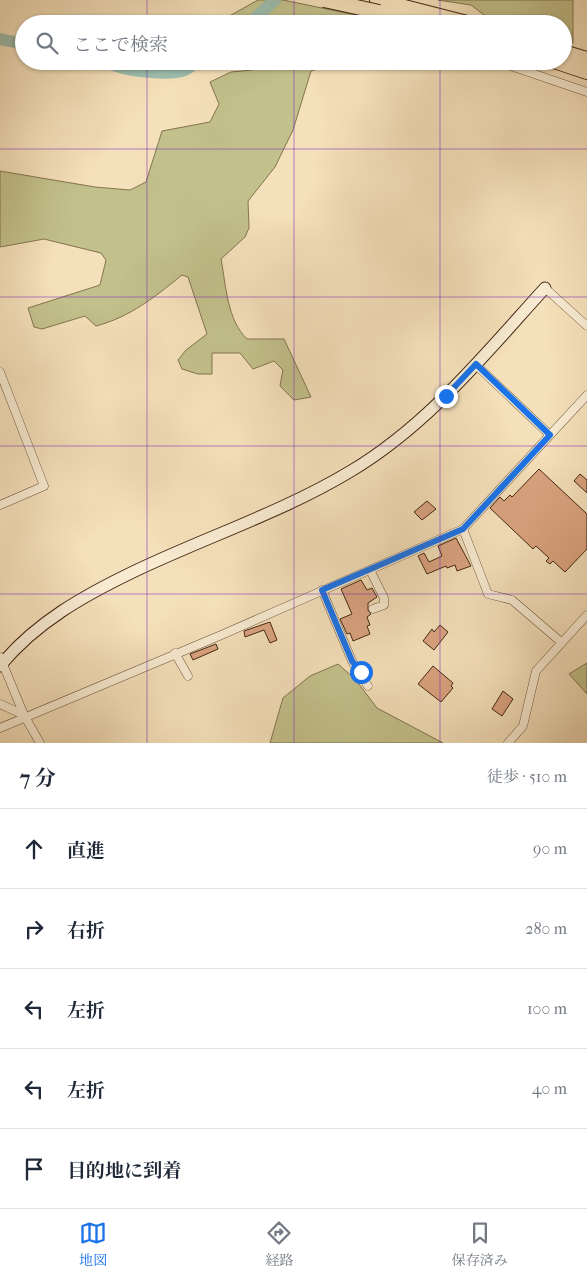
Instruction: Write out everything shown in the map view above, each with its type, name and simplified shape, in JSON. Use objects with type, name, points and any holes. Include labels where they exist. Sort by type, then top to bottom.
[{"type":"highway","points":[[324,0],[379,3],[432,15]]},
{"type":"highway","points":[[379,3],[405,15]]},
{"type":"highway","points":[[572,55],[587,59]]},
{"type":"highway","points":[[572,67],[587,72]]},
{"type":"street","points":[[367,15],[379,3]]},
{"type":"street","points":[[522,70],[587,92]]},
{"type":"street","points":[[40,743],[24,716],[1,662],[45,622],[90,592],[183,548],[294,501],[352,470],[403,435],[423,418],[476,364],[545,288],[587,326]]},
{"type":"street","points":[[476,364],[550,435]]},
{"type":"street","points":[[0,372],[44,486],[0,505]]},
{"type":"street","points":[[0,728],[24,716],[175,654],[463,529],[587,395]]},
{"type":"street","points":[[463,529],[488,594],[512,600],[561,642]]},
{"type":"street","points":[[370,570],[384,598],[384,605],[374,610]]},
{"type":"street","points":[[322,590],[352,661],[368,686]]},
{"type":"street","points":[[508,743],[523,726],[536,670],[587,615]]},
{"type":"street","points":[[175,654],[188,676]]},
{"type":"street","points":[[0,704],[24,716]]},
{"type":"shaded area","points":[[258,0],[283,0],[356,15],[231,15]]},
{"type":"shaded area","points":[[438,0],[573,0],[573,43],[572,15],[484,15],[471,5]]},
{"type":"shaded area","points":[[314,70],[311,71],[293,130],[275,167],[248,201],[249,228],[245,237],[221,259],[228,302],[240,331],[247,339],[284,339],[311,397],[294,400],[280,386],[283,370],[274,361],[253,369],[240,353],[212,353],[212,374],[198,374],[182,369],[178,360],[186,350],[207,334],[188,277],[182,275],[131,312],[108,322],[96,326],[85,316],[42,329],[34,327],[28,308],[100,285],[106,260],[101,253],[44,239],[0,247],[0,171],[95,187],[130,190],[146,182],[162,131],[210,122],[219,104],[210,82],[231,72]]},
{"type":"shaded area","points":[[587,663],[587,694],[569,674]]},
{"type":"shaded area","points":[[338,664],[355,679],[377,708],[443,743],[270,743],[283,698],[310,676]]},
{"type":"building","points":[[539,469],[587,514],[587,549],[565,572],[553,561],[550,564],[546,561],[549,558],[536,546],[533,549],[490,508],[500,497],[504,501],[510,495],[512,497]]},
{"type":"building","points":[[580,474],[587,480],[587,493],[574,481]]},
{"type":"building","points":[[427,501],[436,509],[422,520],[414,512]]},
{"type":"building","points":[[456,538],[471,566],[457,571],[455,565],[447,568],[446,566],[427,574],[418,556],[424,553],[429,562],[442,556],[438,546]]},
{"type":"building","points":[[361,580],[367,590],[372,588],[377,597],[368,603],[368,610],[371,614],[367,617],[370,625],[367,626],[370,634],[353,641],[350,633],[347,634],[340,619],[352,614],[341,589]]},
{"type":"building","points":[[270,622],[277,640],[270,643],[264,630],[245,637],[244,631]]},
{"type":"building","points":[[440,625],[448,632],[434,650],[423,641],[432,629],[434,632]]},
{"type":"building","points":[[216,644],[218,649],[193,660],[190,654]]},
{"type":"building","points":[[433,666],[453,683],[451,686],[453,688],[441,702],[418,684]]},
{"type":"building","points":[[503,691],[513,699],[502,716],[492,709]]},
{"type":"waterway","points":[[259,15],[275,0]]},
{"type":"waterway","points":[[0,39],[15,42]]},
{"type":"waterway","points":[[132,70],[165,73],[185,70]]},
{"type":"route","points":[[361,672],[352,661],[322,590],[444,539],[463,529],[550,435],[476,364],[446,396]]}]
